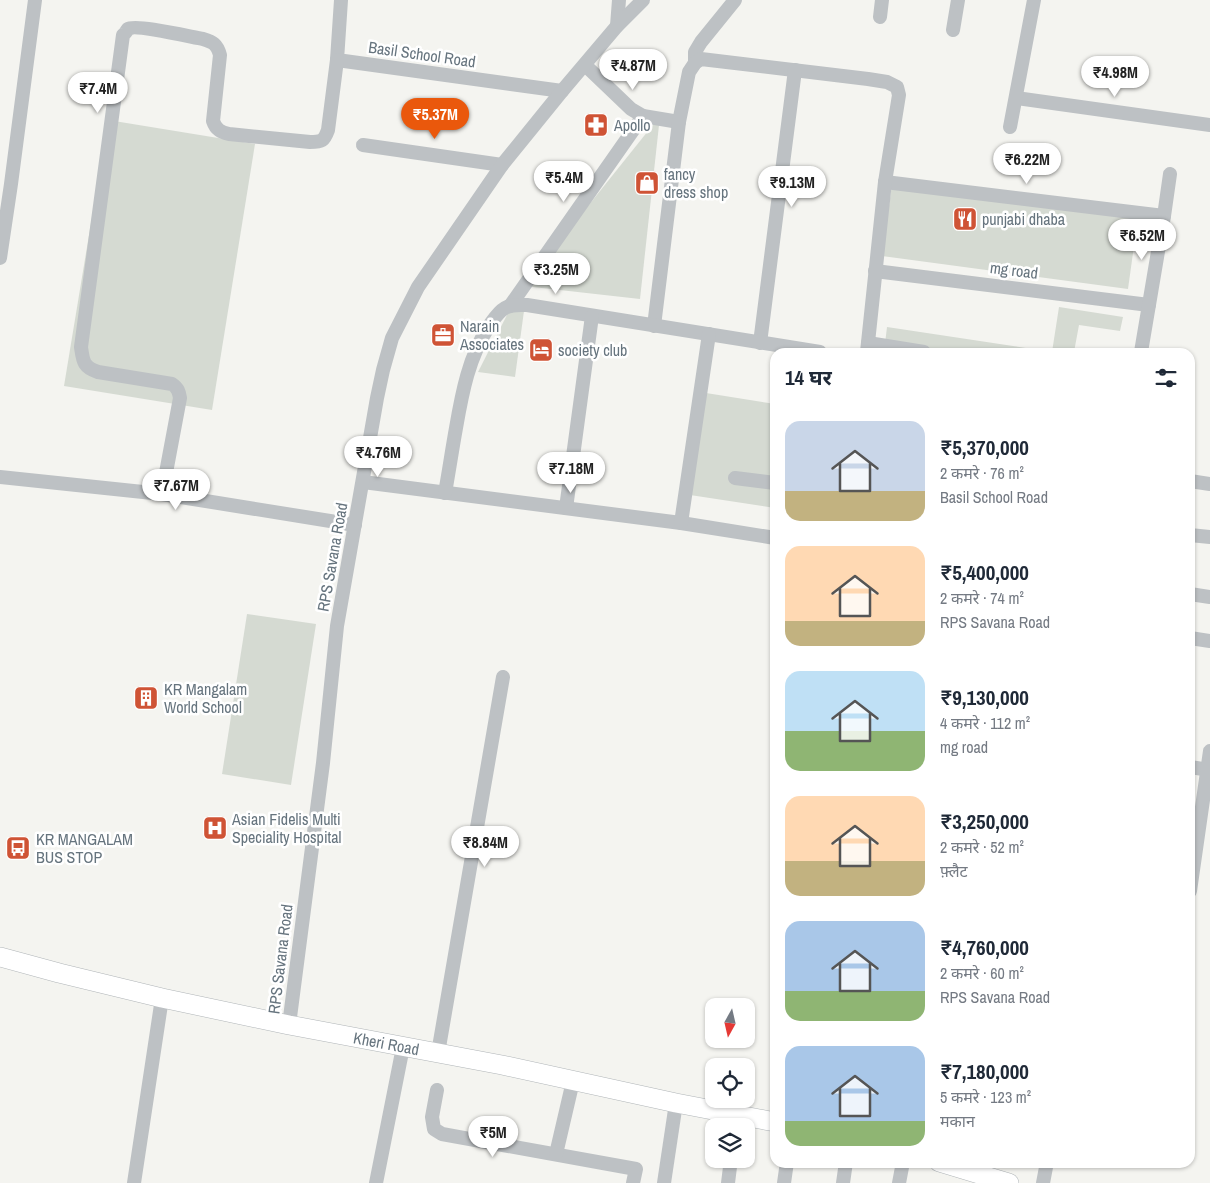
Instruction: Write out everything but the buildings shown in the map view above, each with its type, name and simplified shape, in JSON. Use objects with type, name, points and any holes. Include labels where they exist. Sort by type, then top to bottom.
[{"type":"street","points":[[0,258],[35,0]]},
{"type":"street","points":[[162,494],[180,392],[172,384],[90,370],[83,359],[81,347],[123,35],[128,29],[134,27],[145,28],[203,38],[218,47],[220,55],[213,121],[221,132],[320,142],[325,138],[328,130],[337,60],[341,0]]},
{"type":"street","points":[[617,26],[619,0]]},
{"type":"street","name":"RPS Savana Road","points":[[289,1025],[323,764],[337,626],[379,389],[392,338],[418,287],[502,165],[562,90],[617,26],[643,0]]},
{"type":"street","points":[[654,326],[679,122],[689,72],[694,63],[695,52],[701,42],[735,0]]},
{"type":"street","points":[[880,17],[882,0]]},
{"type":"street","points":[[953,30],[958,0]]},
{"type":"street","points":[[1010,127],[1034,0]]},
{"type":"street","points":[[694,63],[701,59],[795,70],[887,82],[897,87],[899,95],[885,182],[868,348]]},
{"type":"street","name":"Basil School Road","points":[[337,60],[562,90]]},
{"type":"street","points":[[585,65],[631,109],[643,116],[679,122]]},
{"type":"street","points":[[760,343],[795,70]]},
{"type":"street","points":[[1016,98],[1210,125]]},
{"type":"street","points":[[510,306],[643,116]]},
{"type":"street","points":[[364,145],[502,165]]},
{"type":"street","points":[[1142,348],[1170,174]]},
{"type":"street","points":[[885,182],[1164,216]]},
{"type":"street","name":"mg road","points":[[875,271],[1149,305]]},
{"type":"street","points":[[445,493],[460,404],[476,349],[498,314],[510,306],[517,304],[527,305],[793,348]]},
{"type":"street","points":[[566,508],[592,316]]},
{"type":"street","points":[[680,523],[709,334]]},
{"type":"street","points":[[0,477],[162,494],[355,525]]},
{"type":"street","points":[[735,478],[770,483]]},
{"type":"street","points":[[363,482],[680,523],[770,537]]},
{"type":"street","points":[[1195,482],[1210,484]]},
{"type":"street","points":[[1195,535],[1210,537]]},
{"type":"street","points":[[1195,595],[1210,597]]},
{"type":"street","points":[[1195,639],[1210,641]]},
{"type":"street","points":[[438,1053],[503,677]]},
{"type":"street","points":[[1195,859],[1209,770],[1210,751]]},
{"type":"street","points":[[1195,768],[1209,770]]},
{"type":"street","name":"Kheri Road","points":[[0,957],[162,998],[289,1025],[502,1065],[676,1103],[729,1118]]},
{"type":"street","points":[[134,1183],[162,998]]},
{"type":"street","points":[[376,1183],[403,1047]]},
{"type":"street","points":[[556,1154],[573,1081]]},
{"type":"street","points":[[438,1090],[432,1118],[434,1129],[442,1134],[636,1169],[633,1183]]},
{"type":"street","points":[[664,1183],[676,1103]]},
{"type":"street","name":"Kheri Road","points":[[755,1121],[770,1122]]},
{"type":"street","points":[[728,1183],[730,1168]]},
{"type":"street","points":[[784,1183],[786,1168]]},
{"type":"street","points":[[843,1183],[845,1168]]},
{"type":"street","points":[[899,1183],[902,1168]]},
{"type":"street","points":[[1043,1183],[1046,1168]]},
{"type":"street","points":[[985,1169],[1009,1183]]},
{"type":"shaded area","points":[[660,116],[640,299],[524,286]]},
{"type":"shaded area","points":[[108,120],[255,144],[212,410],[64,386]]},
{"type":"shaded area","points":[[892,184],[1138,217],[1128,289],[882,256]]},
{"type":"shaded area","points":[[1059,307],[1123,317],[1120,331],[1079,325],[1075,348],[1053,348]]},
{"type":"shaded area","points":[[510,309],[524,311],[515,377],[478,372]]},
{"type":"shaded area","points":[[887,327],[1026,348],[884,348]]},
{"type":"shaded area","points":[[706,393],[770,403],[770,507],[690,495]]},
{"type":"shaded area","points":[[247,614],[316,624],[291,785],[222,774]]},
{"type":"place","name":"Apollo","points":[[596,125]]},
{"type":"place","name":"fancy dress shop","points":[[647,183]]},
{"type":"place","name":"punjabi dhaba","points":[[965,219]]},
{"type":"place","name":"Narain Associates","points":[[443,335]]},
{"type":"place","name":"society club","points":[[541,350]]},
{"type":"place","name":"KR Mangalam World School","points":[[146,698]]},
{"type":"place","name":"Asian Fidelis Multi Speciality Hospital","points":[[215,828]]},
{"type":"place","name":"KR MANGALAM BUS STOP","points":[[18,848]]}]
